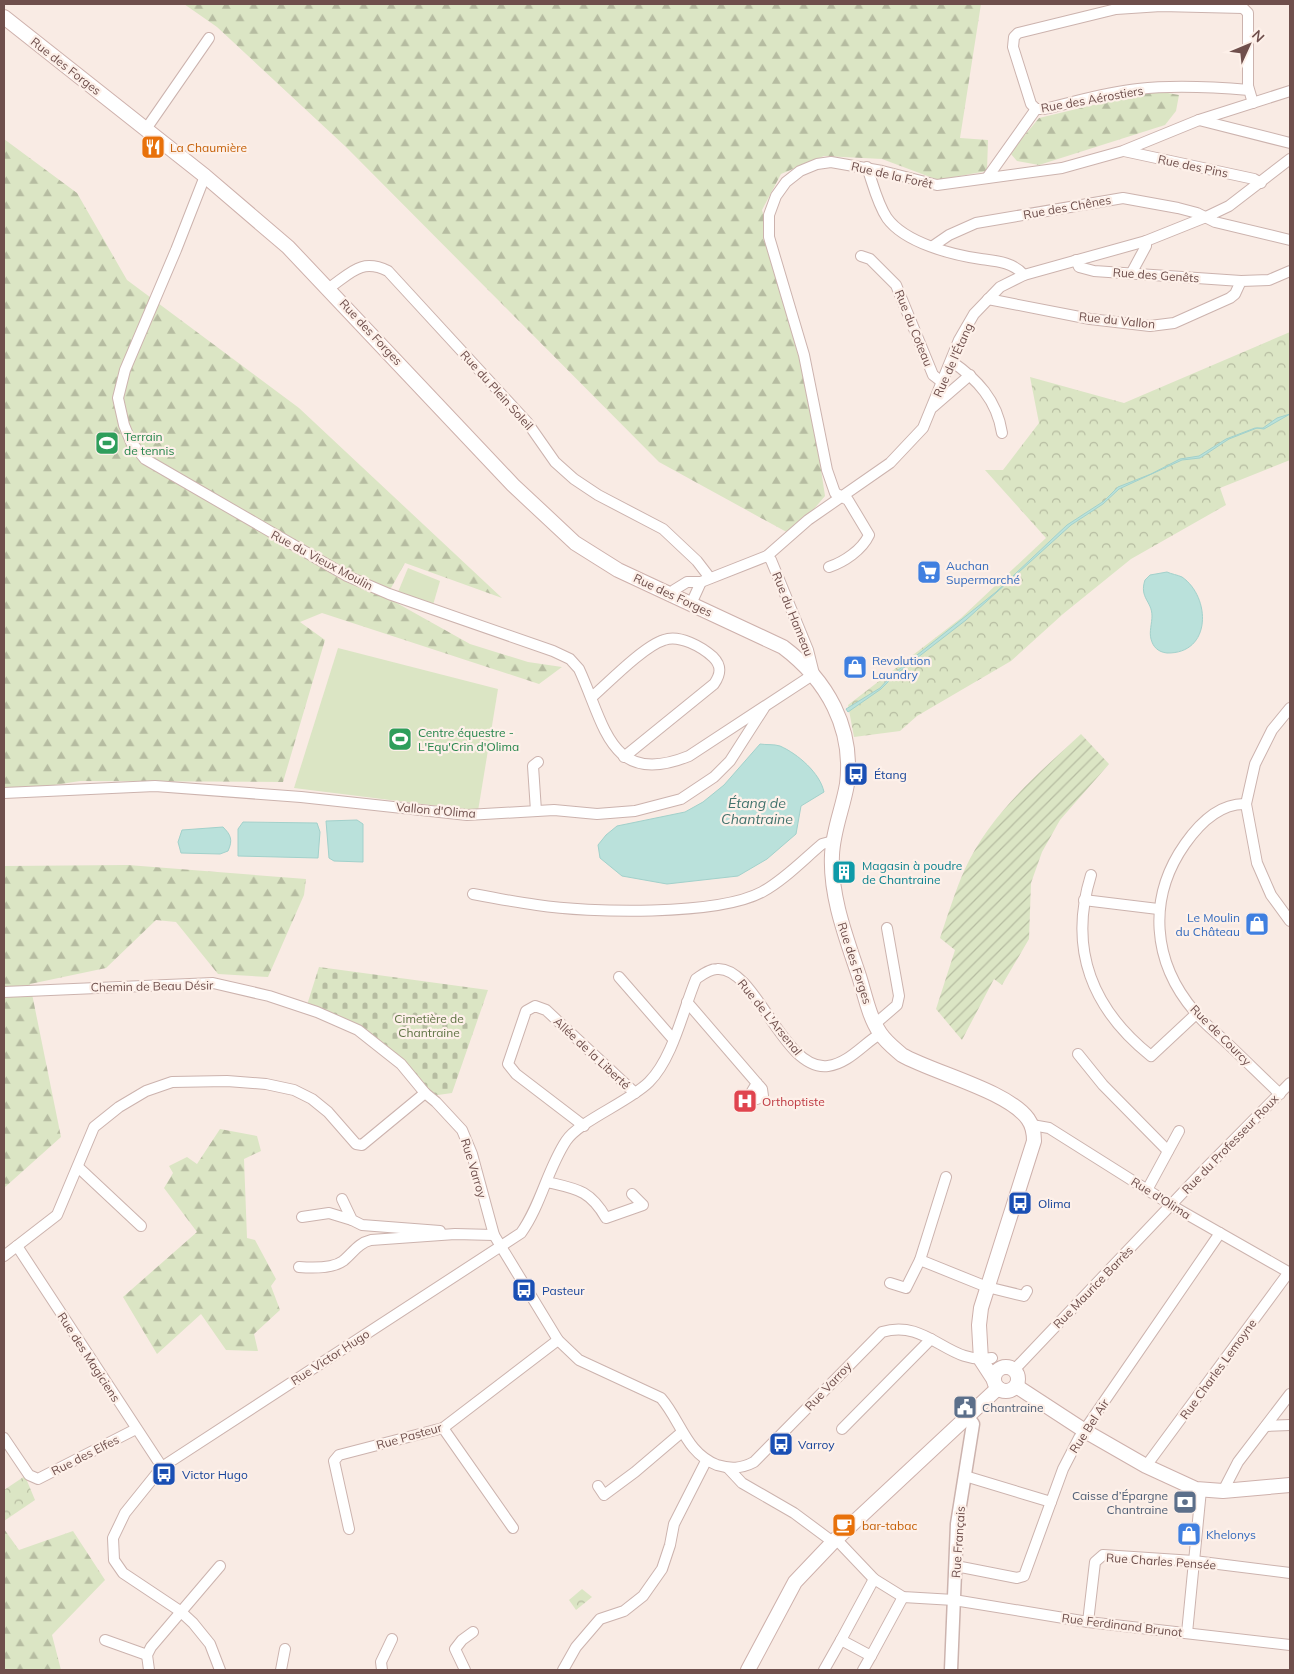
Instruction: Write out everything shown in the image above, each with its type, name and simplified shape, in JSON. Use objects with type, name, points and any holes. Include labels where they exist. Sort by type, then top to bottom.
[{"type":"main road","name":"Rue des Forges","points":[[4,17],[205,176],[288,247],[330,288],[513,485],[560,530],[593,557],[783,647],[814,674],[833,703],[842,723],[847,745],[846,785],[833,841],[832,870],[837,904],[845,935],[878,1029],[902,1055],[1008,1102],[1022,1112],[1032,1125]]},
{"type":"main road","points":[[1032,1125],[1034,1140],[987,1286],[979,1325],[982,1344],[997,1370],[1018,1378],[1016,1386],[1084,1430],[1146,1466],[1201,1490],[1222,1491],[1290,1485]]},
{"type":"main road","points":[[748,1670],[795,1582],[834,1541],[968,1417],[997,1370]]},
{"type":"street","name":"Rue des Aérostiers","points":[[1250,90],[1139,88],[1108,93],[1044,109],[1036,109],[1031,104],[1013,47],[1014,37],[1018,33],[1116,9],[1161,6],[1246,6],[1248,13],[1250,90],[1253,104]]},
{"type":"street","points":[[146,129],[209,38]]},
{"type":"street","name":"Rue de la Forêt","points":[[829,567],[838,564],[865,544],[869,535],[848,500],[835,493],[827,470],[804,355],[768,237],[769,215],[776,196],[786,182],[800,172],[817,164],[831,162],[867,168],[937,185],[1062,168],[1123,151],[1199,120],[1290,91]]},
{"type":"street","points":[[987,178],[1036,109]]},
{"type":"street","points":[[1199,120],[1290,143]]},
{"type":"street","name":"Rue des Pins","points":[[1123,151],[1254,180],[1261,184]]},
{"type":"street","name":"Rue de l'Étang","points":[[670,595],[687,582],[705,580],[767,556],[808,520],[890,463],[923,428],[951,361],[974,314],[1000,287],[1024,275],[1146,241],[1206,217],[1229,206],[1261,184],[1290,159]]},
{"type":"street","points":[[867,168],[876,196],[888,218],[901,232],[948,254],[1005,263],[1024,275]]},
{"type":"street","name":"Rue du Vieux Moulin","points":[[205,176],[176,250],[124,370],[118,398],[124,425],[131,442],[145,459],[346,576],[389,594],[553,651],[570,659],[579,669],[610,742],[624,757],[645,766],[670,764],[689,756],[766,706]]},
{"type":"street","name":"Rue des Chênes","points":[[933,246],[949,234],[976,223],[1060,210],[1102,200],[1123,198],[1197,213],[1290,240]]},
{"type":"street","points":[[1132,272],[1146,246],[1146,241]]},
{"type":"street","name":"Rue du Coteau","points":[[861,256],[870,259],[896,285],[933,375],[942,382]]},
{"type":"street","name":"Rue des Genêts","points":[[1076,260],[1079,267],[1094,270],[1241,281]]},
{"type":"street","name":"Rue du Plein Soleil","points":[[330,288],[362,266],[374,264],[388,271],[527,422],[555,462],[574,479],[598,494],[663,529],[697,561],[705,580]]},
{"type":"street","points":[[1241,281],[1269,280],[1290,271]]},
{"type":"street","name":"Rue du Vallon","points":[[988,299],[1090,319],[1150,326],[1174,323],[1230,298],[1235,294],[1241,281]]},
{"type":"street","points":[[951,361],[970,375],[990,397],[1000,421],[1002,433]]},
{"type":"street","points":[[932,407],[970,375]]},
{"type":"street","name":"Rue du Hameau","points":[[767,556],[771,560],[808,650],[814,674]]},
{"type":"street","points":[[691,604],[705,580]]},
{"type":"street","points":[[592,697],[651,647],[664,640],[675,638],[702,648],[715,659],[720,667],[720,675],[714,684],[624,757]]},
{"type":"street","name":"Vallon d'Olima","points":[[4,793],[155,786],[301,797],[467,815],[554,810],[597,814],[635,811],[681,799],[714,777],[730,761],[766,706],[814,674]]},
{"type":"street","points":[[1290,708],[1272,730],[1256,764],[1246,804],[1257,863],[1271,895],[1290,921]]},
{"type":"street","points":[[536,811],[533,766],[538,762]]},
{"type":"street","name":"Rue de Courcy","points":[[1246,804],[1234,804],[1211,816],[1193,833],[1177,855],[1158,909],[1166,965],[1196,1014],[1280,1094]]},
{"type":"street","points":[[473,894],[538,906],[598,909],[679,909],[736,903],[763,892],[822,844],[833,841]]},
{"type":"street","points":[[1091,876],[1084,900],[1082,928],[1086,961],[1094,989],[1110,1016],[1152,1056],[1196,1014]]},
{"type":"street","points":[[1084,900],[1158,909]]},
{"type":"street","name":"Rue de L'Arsenal","points":[[500,1246],[521,1233],[532,1217],[566,1140],[635,1093],[649,1082],[661,1068],[696,979],[716,969],[726,970],[740,978],[793,1049],[808,1061],[826,1066],[839,1064],[878,1029],[897,1005],[899,996],[887,928]]},
{"type":"street","points":[[619,977],[673,1039]]},
{"type":"street","name":"Chemin de Beau Désir","points":[[4,992],[213,983],[269,996],[317,1012],[358,1030],[401,1064]]},
{"type":"street","points":[[687,1002],[757,1083]]},
{"type":"street","name":"Allée de la Liberté","points":[[584,1126],[516,1074],[508,1064],[526,1011],[535,1006],[546,1010],[635,1093]]},
{"type":"street","points":[[1078,1054],[1103,1085],[1168,1151]]},
{"type":"street","name":"Rue Varroy","points":[[401,1064],[425,1094],[436,1102],[462,1130],[472,1154],[494,1236],[558,1340],[579,1360],[661,1398],[670,1408],[692,1448],[706,1460],[728,1468],[745,1467],[763,1454],[882,1332],[901,1329],[916,1331],[970,1360],[997,1370]]},
{"type":"street","points":[[4,1256],[57,1215],[94,1127],[119,1107],[146,1091],[172,1082],[228,1081],[266,1084],[294,1090],[312,1099],[328,1112],[356,1144],[362,1145],[425,1094]]},
{"type":"street","name":"Rue du Professeur Roux","points":[[1171,1205],[1290,1083]]},
{"type":"street","name":"Rue d'Olima","points":[[1032,1125],[1049,1128],[1171,1205],[1289,1272]]},
{"type":"street","points":[[1147,1190],[1179,1131]]},
{"type":"street","points":[[78,1167],[140,1226]]},
{"type":"street","points":[[890,1283],[906,1288],[920,1260],[946,1177]]},
{"type":"street","points":[[547,1182],[586,1193],[596,1201],[606,1218],[643,1205],[632,1194]]},
{"type":"street","points":[[342,1199],[352,1220]]},
{"type":"street","name":"Rue Maurice Barrès","points":[[997,1370],[1171,1205]]},
{"type":"street","points":[[302,1217],[329,1213],[362,1225],[494,1236]]},
{"type":"street","name":"Rue Bel Air","points":[[956,1566],[1017,1578],[1024,1576],[1063,1469],[1084,1430],[1220,1233]]},
{"type":"street","points":[[300,1267],[314,1268],[341,1263],[363,1242],[371,1240],[455,1234]]},
{"type":"street","name":"Rue des Magiciens","points":[[17,1246],[162,1467]]},
{"type":"street","name":"Rue Victor Hugo","points":[[220,1670],[210,1644],[180,1611],[123,1574],[114,1560],[113,1538],[126,1514],[162,1467],[500,1246]]},
{"type":"street","points":[[920,1260],[987,1286],[1024,1296],[1027,1291]]},
{"type":"street","name":"Rue Charles Lemoyne","points":[[1146,1466],[1289,1272]]},
{"type":"street","points":[[842,1429],[931,1339]]},
{"type":"street","name":"Rue Pasteur","points":[[349,1529],[334,1462],[339,1455],[443,1428],[558,1340]]},
{"type":"street","points":[[1222,1491],[1238,1462],[1290,1394]]},
{"type":"street","name":"Rue Français","points":[[951,1670],[957,1524],[973,1424],[968,1417]]},
{"type":"street","points":[[1266,1426],[1290,1425]]},
{"type":"street","name":"Rue des Elfes","points":[[4,1438],[30,1475],[38,1479],[136,1428]]},
{"type":"street","points":[[443,1428],[513,1528]]},
{"type":"street","points":[[598,1486],[604,1495],[682,1432]]},
{"type":"street","points":[[563,1670],[576,1648],[600,1620],[624,1611],[636,1601],[662,1568],[670,1545],[674,1524],[706,1460]]},
{"type":"street","points":[[728,1468],[742,1483],[798,1516],[834,1541],[874,1580],[903,1597],[863,1670]]},
{"type":"street","points":[[965,1476],[1051,1502]]},
{"type":"street","points":[[1187,1632],[1201,1490]]},
{"type":"street","name":"Rue Charles Pensée","points":[[1088,1622],[1095,1562],[1103,1555],[1194,1561],[1290,1573]]},
{"type":"street","points":[[149,1670],[147,1655],[180,1611],[220,1566]]},
{"type":"street","points":[[824,1670],[874,1580]]},
{"type":"street","name":"Rue Ferdinand Brunot","points":[[903,1597],[954,1600],[1088,1622],[1290,1645]]},
{"type":"street","points":[[465,1670],[455,1649],[472,1632]]},
{"type":"street","points":[[382,1670],[381,1662],[392,1638]]},
{"type":"street","points":[[105,1640],[147,1655]]},
{"type":"street","points":[[841,1640],[871,1656]]},
{"type":"street","points":[[281,1670],[285,1649]]},
{"type":"green space","points":[[184,4],[981,4],[960,138],[988,140],[987,171],[938,180],[882,159],[824,156],[781,174],[762,210],[806,369],[825,496],[792,535],[659,462],[346,147],[217,27]]},
{"type":"green space","points":[[1162,92],[1179,95],[1176,111],[1165,125],[1039,165],[1017,161],[1010,153],[1039,118],[1139,94]]},
{"type":"green space","points":[[4,139],[77,193],[127,280],[299,408],[502,598],[405,563],[386,597],[470,644],[528,662],[562,667],[539,684],[322,613],[300,622],[325,640],[283,782],[80,781],[4,793]]},
{"type":"green space","points":[[1290,332],[1290,460],[1220,488],[1226,505],[1131,559],[1063,614],[1011,661],[917,716],[900,731],[854,737],[848,705],[961,618],[1046,538],[985,470],[1003,470],[1039,423],[1030,377],[1124,403]]},
{"type":"green space","name":"Terrain de tennis","points":[[110,428],[114,456],[103,458],[99,429]]},
{"type":"green space","points":[[408,568],[440,581],[433,605],[398,592]]},
{"type":"green space","name":"Centre équestre - L'Equ'Crin d'Olima","points":[[338,648],[498,689],[478,811],[294,788]]},
{"type":"green space","points":[[1081,734],[1109,764],[1060,820],[1042,852],[1031,883],[1029,939],[1002,985],[994,979],[962,1040],[936,1009],[955,950],[940,938],[958,886],[975,849],[1001,813],[1032,780]]},
{"type":"green space","points":[[128,865],[306,879],[304,895],[268,977],[218,974],[176,922],[156,920],[106,968],[30,984],[61,1137],[4,1188],[4,866]]},
{"type":"green space","name":"Cimetière de Chantraine","points":[[319,967],[488,990],[452,1093],[431,1096],[401,1057],[358,1027],[307,1005]]},
{"type":"green space","points":[[220,1129],[257,1136],[261,1151],[244,1159],[247,1238],[255,1240],[276,1279],[271,1286],[280,1310],[254,1334],[258,1351],[226,1350],[201,1314],[157,1354],[123,1297],[197,1232],[164,1188],[173,1173],[169,1166],[187,1157],[197,1164]]},
{"type":"green space","points":[[25,1476],[35,1500],[4,1521],[4,1490]]},
{"type":"green space","points":[[4,1529],[19,1550],[73,1531],[105,1580],[52,1635],[61,1670],[4,1670]]},
{"type":"green space","points":[[582,1589],[592,1597],[576,1610],[569,1600]]},
{"type":"water","points":[[1290,414],[1264,429],[1257,428],[1263,428],[1277,418]]},
{"type":"water","points":[[1257,428],[1229,439],[1200,458],[1182,460],[1119,489],[1103,504],[1071,525],[966,620],[895,675],[881,689],[848,712],[846,709],[880,688],[892,675],[996,592],[1067,525],[1104,501],[1118,487],[1151,474],[1180,459],[1199,456],[1226,439]]},
{"type":"water","points":[[1167,572],[1182,577],[1192,586],[1202,610],[1202,623],[1199,635],[1192,644],[1182,651],[1167,653],[1159,650],[1152,642],[1150,633],[1151,611],[1144,586],[1145,580],[1150,575]]},
{"type":"water","name":"Étang de Chantraine","points":[[760,744],[780,746],[801,759],[818,778],[824,792],[801,806],[796,834],[767,859],[738,876],[667,884],[622,876],[600,858],[598,845],[617,826],[685,812],[703,802],[724,785]]},
{"type":"water","points":[[357,820],[363,824],[363,862],[334,861],[329,858],[326,821]]},
{"type":"water","points":[[243,822],[317,823],[320,832],[318,858],[238,856],[238,829]]},
{"type":"water","points":[[223,827],[230,838],[228,851],[220,854],[181,853],[178,842],[182,830]]},
{"type":"place","name":"La Chaumière","points":[[153,147]]},
{"type":"place","name":"Terrain de tennis","points":[[107,443]]},
{"type":"place","name":"Auchan Supermarché","points":[[929,572]]},
{"type":"place","name":"Revolution Laundry","points":[[855,667]]},
{"type":"place","name":"Centre équestre - L'Equ'Crin d'Olima","points":[[400,739]]},
{"type":"place","name":"Étang","points":[[856,774]]},
{"type":"place","name":"Magasin à poudre de Chantraine","points":[[844,872]]},
{"type":"place","name":"Le Moulin du Château","points":[[1257,924]]},
{"type":"place","name":"Orthoptiste","points":[[745,1101]]},
{"type":"place","name":"Olima","points":[[1020,1203]]},
{"type":"place","name":"Pasteur","points":[[524,1290]]},
{"type":"place","name":"Chantraine","points":[[965,1407]]},
{"type":"place","name":"Varroy","points":[[781,1444]]},
{"type":"place","name":"Victor Hugo","points":[[164,1474]]},
{"type":"place","name":"Caisse d’Épargne Chantraine","points":[[1185,1502]]},
{"type":"place","name":"bar-tabac","points":[[844,1525]]},
{"type":"place","name":"Khelonys","points":[[1189,1534]]}]
